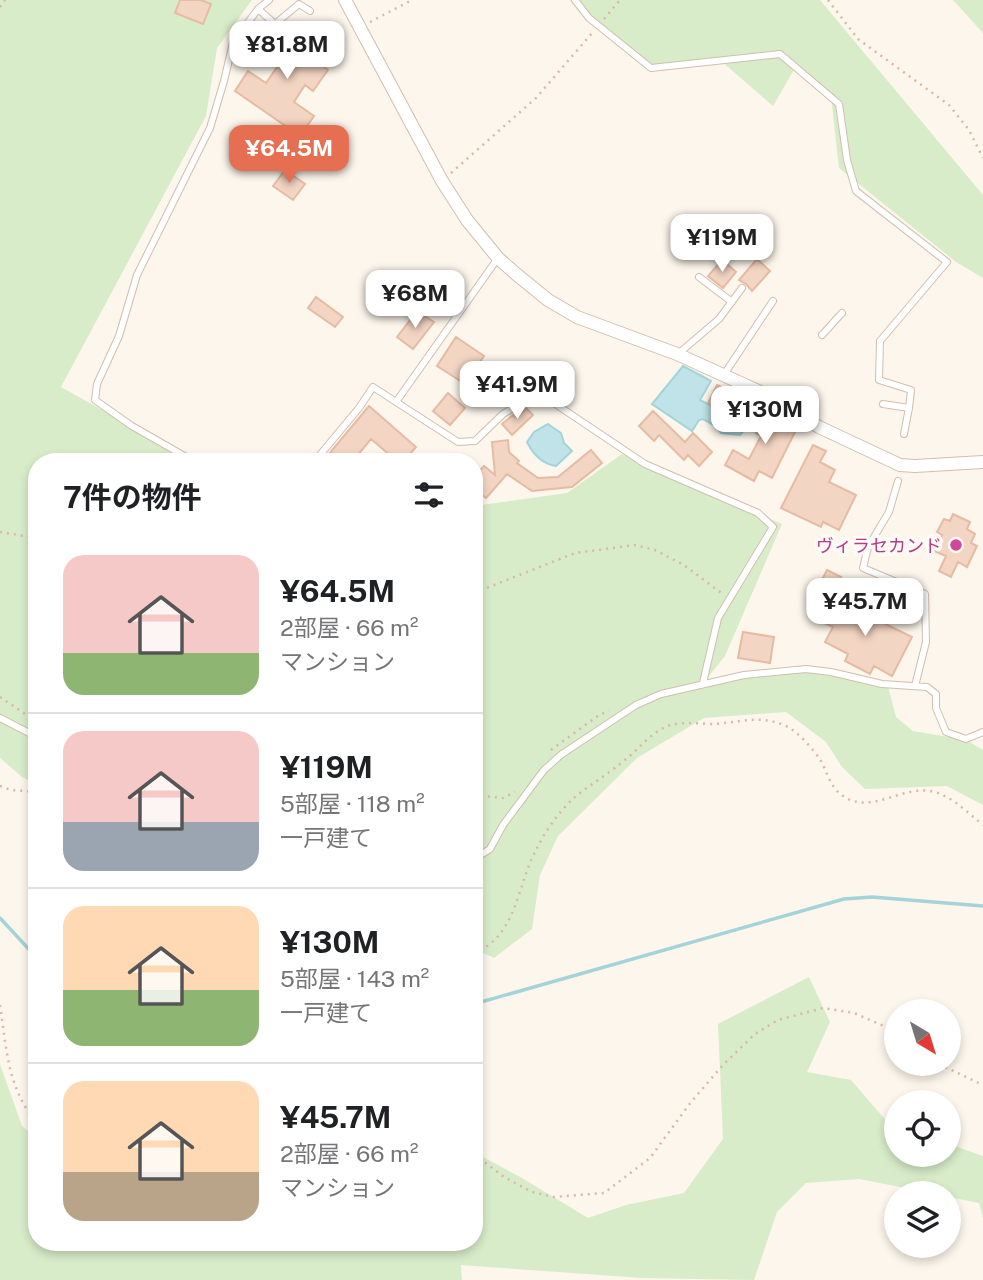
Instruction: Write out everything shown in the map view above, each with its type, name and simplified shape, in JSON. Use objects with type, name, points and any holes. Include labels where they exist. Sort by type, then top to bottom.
[{"type":"street","points":[[345,0],[358,29],[442,181],[467,220],[498,258],[548,300],[577,317],[677,354],[767,395],[819,427],[900,465],[983,462]]},
{"type":"lane","points":[[179,453],[132,426],[95,400],[97,384],[119,336],[137,275],[210,128],[233,43],[258,9],[269,0]]},
{"type":"lane","points":[[575,0],[589,18],[651,68],[780,54],[839,104],[847,160],[856,191],[947,262],[880,341],[879,380],[911,390],[904,434]]},
{"type":"lane","points":[[258,9],[275,24],[299,4],[310,11]]},
{"type":"lane","points":[[396,402],[498,258]]},
{"type":"lane","points":[[699,277],[732,302]]},
{"type":"lane","points":[[677,354],[719,319],[742,288]]},
{"type":"lane","points":[[723,376],[773,301]]},
{"type":"lane","points":[[822,335],[842,313]]},
{"type":"lane","points":[[322,453],[373,387],[458,442],[475,441],[503,414],[535,395],[548,399],[645,464],[758,513],[773,527],[718,618],[703,683]]},
{"type":"lane","points":[[883,404],[909,408]]},
{"type":"lane","points":[[898,481],[889,512],[868,547],[863,568],[925,593],[926,642],[915,687]]},
{"type":"lane","points":[[483,853],[490,849],[503,825],[544,770],[562,754],[636,705],[660,694],[703,683],[771,671],[806,669],[882,684],[927,687],[936,694],[936,708],[946,732],[966,739],[983,732]]},
{"type":"lane","points":[[0,718],[28,732]]},
{"type":"path","points":[[0,7],[5,0]]},
{"type":"path","points":[[358,29],[412,0]]},
{"type":"path","points":[[602,21],[620,0]]},
{"type":"path","points":[[828,0],[858,39],[949,105],[969,130],[983,158]]},
{"type":"path","points":[[442,181],[536,98],[594,31]]},
{"type":"path","points":[[0,532],[28,537]]},
{"type":"path","points":[[483,589],[575,553],[635,545],[655,550],[684,565],[729,599]]},
{"type":"path","points":[[0,696],[28,716]]},
{"type":"path","points":[[483,950],[503,930],[516,908],[534,853],[553,823],[573,799],[626,759],[648,738],[669,726],[764,719],[790,728],[819,759],[832,785],[843,796],[855,802],[877,802],[918,790],[935,792],[953,800],[983,825]]},
{"type":"path","points":[[0,786],[28,791]]},
{"type":"path","points":[[0,1006],[5,1049],[15,1087],[28,1113]]},
{"type":"path","points":[[483,1161],[504,1177],[532,1192],[554,1197],[604,1193],[650,1158],[691,1102],[723,1065],[755,1034],[778,1020],[823,1008],[854,1013],[884,1026]]},
{"type":"path","points":[[961,1074],[983,1085]]},
{"type":"green space","points":[[0,0],[252,0],[217,48],[206,116],[61,387],[179,453],[28,453],[28,780],[0,758]]},
{"type":"green space","points":[[570,0],[820,0],[983,195],[983,278],[956,262],[839,168],[831,96],[795,68],[773,106],[720,60],[651,68],[609,37]]},
{"type":"green space","points":[[953,0],[983,0],[983,33]]},
{"type":"green space","points":[[622,454],[782,524],[725,656],[704,682],[815,668],[888,686],[896,717],[913,731],[966,740],[983,750],[983,805],[947,786],[865,789],[842,767],[826,742],[786,712],[704,718],[637,758],[558,836],[540,875],[532,929],[494,958],[483,953],[483,505],[567,493]]},
{"type":"green space","points":[[809,977],[830,1022],[807,1072],[851,1080],[884,1118],[884,1167],[961,1167],[961,1148],[983,1156],[983,1218],[979,1203],[961,1199],[961,1181],[884,1181],[884,1184],[859,1179],[806,1183],[777,1212],[754,1280],[642,1278],[461,1265],[462,1280],[0,1280],[0,1064],[22,1126],[28,1131],[28,1251],[483,1251],[483,1157],[588,1218],[626,1205],[684,1193],[723,1139],[718,1024]]},
{"type":"water","points":[[683,366],[711,381],[700,400],[735,419],[748,399],[755,401],[745,421],[745,429],[740,435],[721,433],[716,426],[703,419],[699,420],[692,431],[652,404]]},
{"type":"water","points":[[548,424],[561,433],[564,443],[572,451],[556,466],[538,458],[527,442],[534,432]]},
{"type":"building","points":[[180,0],[201,0],[211,4],[203,24],[175,13]]},
{"type":"building","points":[[290,28],[330,56],[323,66],[328,70],[313,91],[305,85],[294,102],[314,116],[300,136],[235,91],[248,71],[266,83],[277,67],[268,60]]},
{"type":"building","points":[[285,170],[305,184],[293,200],[273,186]]},
{"type":"building","points":[[757,259],[770,271],[752,291],[739,280]]},
{"type":"building","points":[[722,260],[736,272],[723,288],[708,276]]},
{"type":"building","points":[[316,297],[343,317],[335,327],[308,308]]},
{"type":"building","points":[[417,311],[434,322],[413,349],[397,337]]},
{"type":"building","points":[[456,337],[484,356],[465,384],[437,366]]},
{"type":"building","points":[[500,371],[501,380],[528,378],[529,390],[480,394],[478,374]]},
{"type":"building","points":[[717,385],[726,389],[723,395],[738,402],[732,414],[708,403]]},
{"type":"building","points":[[448,393],[465,408],[450,425],[433,411]]},
{"type":"building","points":[[757,405],[790,421],[796,430],[772,478],[759,471],[754,481],[725,465],[733,450],[749,459],[761,436],[756,433],[760,424],[750,418]]},
{"type":"building","points":[[369,406],[416,447],[411,453],[387,453],[371,439],[359,453],[330,453]]},
{"type":"building","points":[[526,408],[533,415],[512,435],[502,424],[513,415],[516,418]]},
{"type":"building","points":[[653,411],[685,442],[693,433],[712,452],[699,466],[688,455],[684,460],[659,435],[654,441],[639,426]]},
{"type":"building","points":[[508,440],[509,452],[519,461],[517,463],[538,478],[558,477],[591,450],[602,463],[572,487],[532,491],[507,474],[486,498],[483,496],[483,467],[495,475],[492,442]]},
{"type":"building","points":[[813,445],[826,451],[820,462],[835,470],[829,482],[856,495],[839,530],[823,522],[821,527],[781,508]]},
{"type":"building","name":"ヴィラセカンド","points":[[953,514],[970,522],[967,529],[975,534],[971,543],[977,546],[967,567],[958,562],[951,577],[939,571],[946,556],[934,551],[942,535],[937,532],[944,519],[950,521]]},
{"type":"building","points":[[827,570],[841,577],[827,606],[812,599]]},
{"type":"building","points":[[860,597],[877,606],[871,617],[912,637],[892,676],[874,666],[870,674],[845,661],[848,654],[825,642],[833,627],[816,619],[824,605],[850,617]]},
{"type":"building","points":[[743,632],[774,637],[770,663],[738,658]]},
{"type":"waterway","points":[[483,1001],[844,899],[872,897],[983,906]]},
{"type":"waterway","points":[[0,918],[28,948]]},
{"type":"place","name":"ヴィラセカンド","points":[[956,545]]}]
